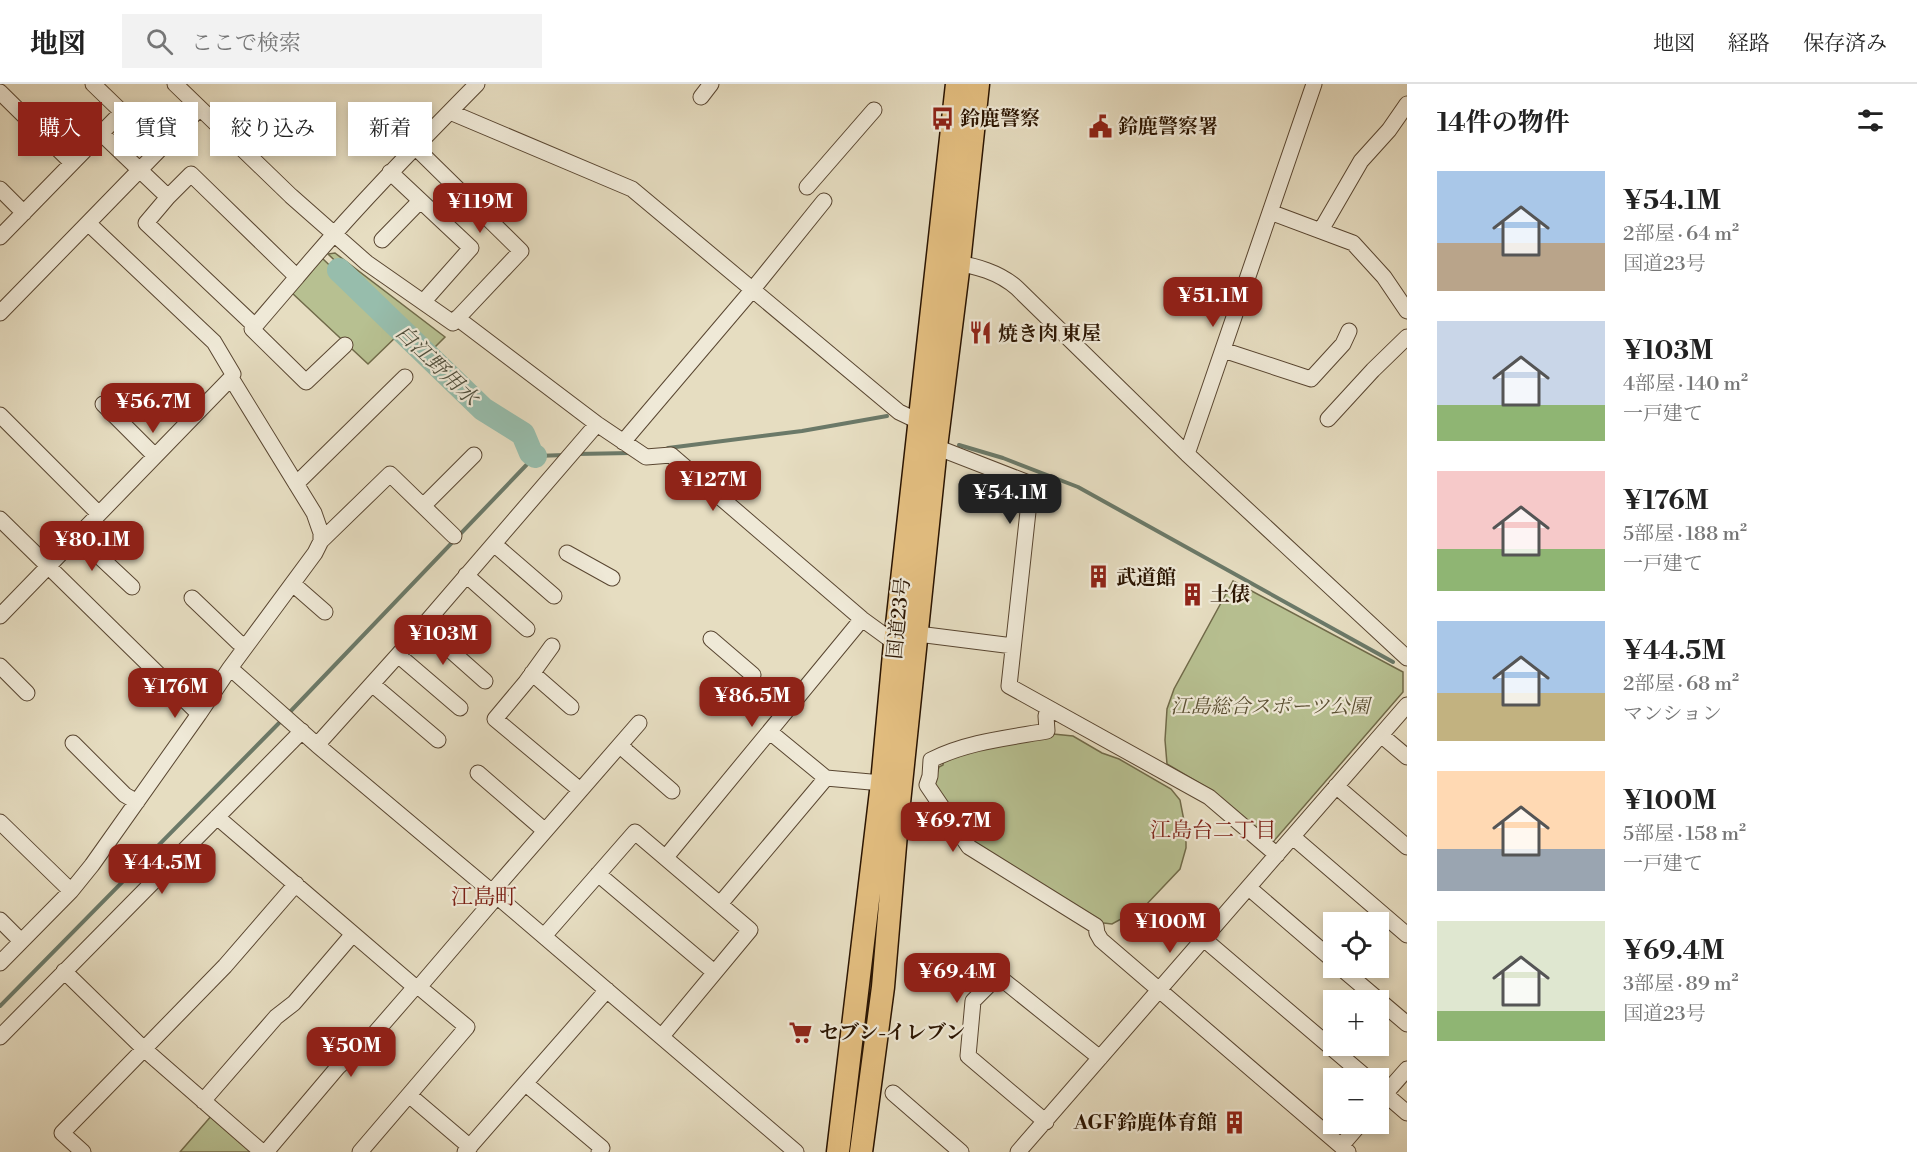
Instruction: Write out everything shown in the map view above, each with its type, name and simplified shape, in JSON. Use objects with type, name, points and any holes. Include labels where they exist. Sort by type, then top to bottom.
[{"type":"highway","name":"国道23号","points":[[861,1152],[883,987],[897,822],[936,447],[957,84]]},
{"type":"highway","name":"国道23号","points":[[838,1152],[882,783],[920,422],[978,84]]},
{"type":"street","points":[[93,84],[122,112],[102,134],[168,197]]},
{"type":"street","points":[[175,84],[291,196],[367,263],[455,321],[646,457],[671,454],[862,619],[895,643]]},
{"type":"street","points":[[432,130],[477,84]]},
{"type":"street","points":[[701,97],[711,84]]},
{"type":"street","points":[[1187,454],[1314,84]]},
{"type":"street","points":[[0,92],[72,163]]},
{"type":"street","points":[[1321,230],[1361,161],[1389,130],[1407,104]]},
{"type":"street","points":[[0,313],[200,108]]},
{"type":"street","points":[[807,187],[874,110]]},
{"type":"street","points":[[450,112],[632,189],[899,412],[920,422]]},
{"type":"street","points":[[0,237],[79,156]]},
{"type":"street","points":[[250,330],[333,234],[406,156]]},
{"type":"street","points":[[424,156],[521,251],[455,321]]},
{"type":"street","points":[[390,172],[471,248],[423,301]]},
{"type":"street","points":[[297,277],[191,174],[146,222],[250,330],[306,382],[345,345]]},
{"type":"street","points":[[0,189],[24,213]]},
{"type":"street","points":[[382,240],[420,201]]},
{"type":"street","points":[[627,444],[824,201]]},
{"type":"street","points":[[1270,212],[1353,243],[1384,277],[1407,310]]},
{"type":"street","points":[[0,616],[233,374],[214,342],[88,223]]},
{"type":"street","points":[[948,261],[1006,278],[1187,454],[1407,658]]},
{"type":"street","points":[[1223,350],[1311,379],[1343,344],[1349,331]]},
{"type":"street","points":[[1328,419],[1407,337]]},
{"type":"street","points":[[296,484],[405,377]]},
{"type":"street","points":[[231,378],[319,523],[321,541]]},
{"type":"street","points":[[103,404],[155,456]]},
{"type":"street","points":[[0,415],[99,514]]},
{"type":"street","points":[[317,746],[597,424]]},
{"type":"street","points":[[936,447],[1031,484],[1009,686],[1209,797],[1276,855]]},
{"type":"street","points":[[423,506],[474,455]]},
{"type":"street","points":[[0,963],[71,891],[92,865],[230,668],[308,564],[321,541],[390,474],[454,536]]},
{"type":"street","points":[[0,519],[199,714]]},
{"type":"street","points":[[80,534],[85,543],[132,587]]},
{"type":"street","points":[[494,543],[554,596]]},
{"type":"street","points":[[567,553],[612,578]]},
{"type":"street","points":[[466,575],[527,628]]},
{"type":"street","points":[[293,584],[325,612]]},
{"type":"street","points":[[192,598],[238,642],[246,646]]},
{"type":"street","points":[[666,857],[862,619]]},
{"type":"street","points":[[423,626],[485,681]]},
{"type":"street","points":[[918,634],[1013,646]]},
{"type":"street","points":[[711,639],[753,675]]},
{"type":"street","points":[[552,646],[495,719],[580,790]]},
{"type":"street","points":[[398,655],[460,708]]},
{"type":"street","points":[[0,666],[27,693]]},
{"type":"street","points":[[230,668],[282,712],[317,746],[662,1036],[796,1152]]},
{"type":"street","points":[[532,673],[571,707]]},
{"type":"street","points":[[372,684],[438,740]]},
{"type":"street","points":[[1018,1152],[1205,940],[1407,705]]},
{"type":"street","points":[[1048,708],[1047,731],[974,744],[931,760],[927,785],[969,847],[1096,926],[1101,940],[1345,1149],[1354,1134]]},
{"type":"street","points":[[266,1152],[338,1067],[375,1033],[417,987],[544,830],[639,723]]},
{"type":"street","points":[[0,1037],[217,817],[298,727]]},
{"type":"street","points":[[770,732],[826,777],[882,783]]},
{"type":"street","points":[[1381,735],[1407,757]]},
{"type":"street","points":[[73,743],[125,795],[137,802]]},
{"type":"street","points":[[622,744],[626,751],[672,791]]},
{"type":"street","points":[[478,773],[544,830]]},
{"type":"street","points":[[720,904],[826,777]]},
{"type":"street","points":[[1336,786],[1407,847]]},
{"type":"street","points":[[217,817],[353,934],[467,1027],[360,1152]]},
{"type":"street","points":[[0,822],[71,891]]},
{"type":"street","points":[[544,936],[635,832],[666,857],[750,930],[662,1036]]},
{"type":"street","points":[[1293,837],[1407,935]]},
{"type":"street","points":[[598,874],[714,972]]},
{"type":"street","points":[[83,1152],[62,1133],[225,966],[296,884]]},
{"type":"street","points":[[1249,888],[1323,952]]},
{"type":"street","points":[[0,920],[21,941]]},
{"type":"street","points":[[203,1101],[276,1017],[294,1003],[353,934]]},
{"type":"street","points":[[1205,940],[1355,1068]]},
{"type":"street","points":[[64,971],[144,1049],[262,1152]]},
{"type":"street","points":[[1046,1122],[968,1056],[974,1001],[998,976],[1100,1058]]},
{"type":"street","points":[[1353,978],[1407,1024]]},
{"type":"street","points":[[409,1095],[467,1149],[607,990]]},
{"type":"street","points":[[1389,1087],[1407,1068]]},
{"type":"street","points":[[526,1084],[602,1148],[599,1152]]},
{"type":"street","points":[[893,1093],[961,1152]]},
{"type":"street","points":[[1389,1101],[1407,1113]]},
{"type":"green space","points":[[335,253],[445,337],[430,352],[328,254]]},
{"type":"green space","points":[[322,258],[400,333],[368,364],[292,293]]},
{"type":"green space","name":"江島総合スポーツ公園","points":[[1233,581],[1403,672],[1403,692],[1273,842],[1213,791],[1167,764],[1165,740],[1167,709],[1174,689]]},
{"type":"green space","points":[[1053,734],[1073,736],[1102,753],[1119,759],[1171,789],[1180,800],[1186,831],[1186,848],[1180,869],[1145,906],[1112,924],[1095,922],[973,845],[934,783],[939,767],[943,765],[944,757]]},
{"type":"green space","points":[[212,1115],[252,1152],[180,1152]]},
{"type":"waterway","name":"白江野用水","points":[[339,270],[483,409],[523,434],[531,453],[535,456]]},
{"type":"waterway","points":[[668,448],[802,431],[887,416]]},
{"type":"waterway","points":[[959,445],[1003,458],[1078,487],[1393,662]]},
{"type":"waterway","points":[[576,454],[631,453]]},
{"type":"waterway","points":[[287,715],[535,456],[565,455]]},
{"type":"waterway","points":[[0,1006],[282,720]]},
{"type":"place","name":"鈴鹿警察","points":[[942,118]]},
{"type":"place","name":"鈴鹿警察署","points":[[1100,126]]},
{"type":"place","name":"焼き肉 東屋","points":[[980,333]]},
{"type":"place","name":"武道館","points":[[1098,577]]},
{"type":"place","name":"土俵","points":[[1192,594]]},
{"type":"place","name":"セブン-イレブン","points":[[801,1032]]},
{"type":"place","name":"AGF鈴鹿体育館","points":[[1235,1122]]},
{"type":"district","name":"江島台二丁目","points":[[1213,830]]},
{"type":"district","name":"江島町","points":[[484,896]]}]
